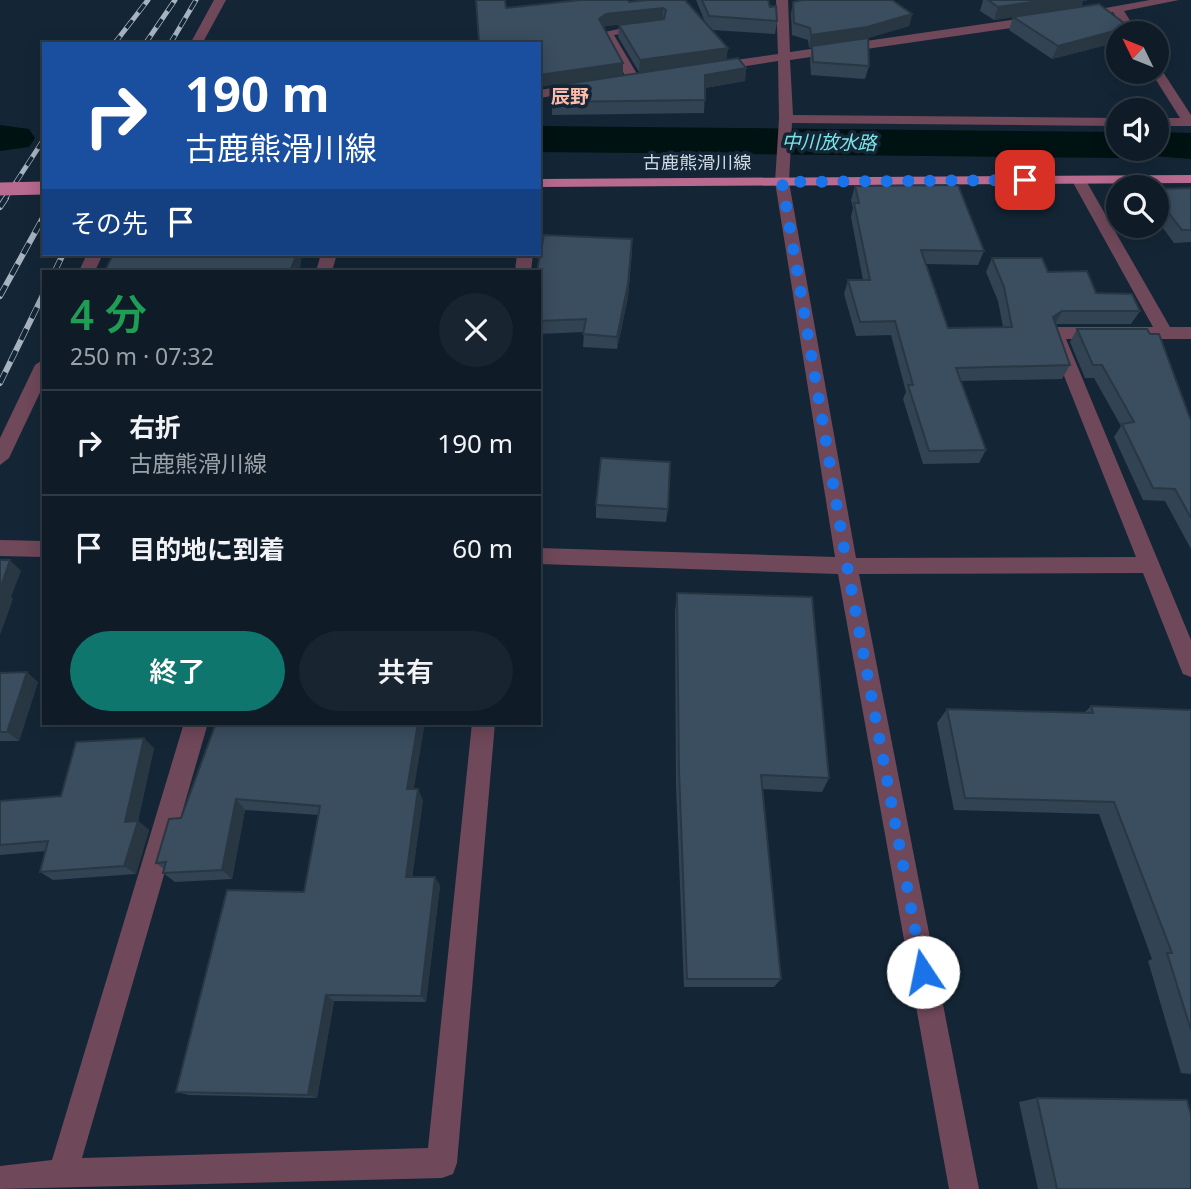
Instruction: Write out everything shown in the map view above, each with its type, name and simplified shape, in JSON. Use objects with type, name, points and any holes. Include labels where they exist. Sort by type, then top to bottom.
[{"type":"main road","name":"古鹿熊滑川線","points":[[541,183],[1191,179]]},
{"type":"main road","points":[[0,189],[42,188]]},
{"type":"street","points":[[197,42],[219,0]]},
{"type":"street","points":[[782,0],[786,119],[782,182],[847,566],[964,1189]]},
{"type":"street","points":[[1061,17],[1173,0]]},
{"type":"street","points":[[1117,9],[1124,21]]},
{"type":"street","points":[[703,69],[1048,19]]},
{"type":"street","points":[[634,79],[606,33],[659,25]]},
{"type":"street","points":[[1165,84],[1190,122]]},
{"type":"street","points":[[541,94],[593,86]]},
{"type":"street","points":[[786,119],[1106,122]]},
{"type":"street","points":[[1169,122],[1190,122]]},
{"type":"street","points":[[1078,179],[1165,333]]},
{"type":"street","points":[[1191,333],[1055,333],[1191,667]]},
{"type":"street","points":[[0,458],[42,369]]},
{"type":"street","points":[[0,548],[42,549]]},
{"type":"street","points":[[541,556],[847,566],[1150,565]]},
{"type":"street","points":[[61,1182],[195,725]]},
{"type":"street","points":[[0,1181],[61,1182],[442,1163],[484,725]]},
{"type":"building","points":[[476,0],[505,0],[506,8],[580,0],[685,0],[728,48],[640,60],[619,25],[664,19],[666,10],[663,8],[606,14],[599,19],[623,63],[541,75],[541,42],[470,42],[479,41]]},
{"type":"building","points":[[702,0],[768,0],[770,7],[776,6],[777,21],[709,16]]},
{"type":"building","points":[[892,0],[912,14],[867,27],[811,35],[810,28],[794,23],[793,2]]},
{"type":"building","points":[[988,0],[1046,0],[998,7]]},
{"type":"building","points":[[1099,4],[1121,21],[1106,21],[1106,33],[1058,46],[1013,17]]},
{"type":"building","points":[[868,38],[869,66],[813,62],[812,46]]},
{"type":"building","points":[[738,58],[746,68],[705,75],[705,100],[552,102],[553,86]]},
{"type":"building","points":[[958,185],[984,251],[921,250],[948,328],[1012,327],[1004,287],[992,258],[1042,258],[1048,272],[1087,271],[1096,293],[1132,294],[1140,311],[1062,311],[1053,317],[1070,365],[956,368],[986,450],[929,451],[908,385],[913,385],[895,321],[860,322],[848,280],[870,280],[854,203],[859,203],[855,186]]},
{"type":"building","points":[[1191,188],[1191,230],[1182,230],[1169,213],[1169,189]]},
{"type":"building","points":[[544,235],[632,239],[628,284],[617,337],[583,334],[586,319],[541,321],[541,270],[537,270]]},
{"type":"building","points":[[112,256],[296,256],[290,270],[105,270]]},
{"type":"building","points":[[1077,329],[1147,329],[1150,334],[1159,334],[1191,421],[1191,518],[1175,489],[1153,488],[1122,424],[1134,422],[1102,365],[1093,365]]},
{"type":"building","points":[[601,458],[670,462],[668,509],[596,505]]},
{"type":"building","points":[[0,560],[10,560],[0,589]]},
{"type":"building","points":[[677,593],[812,597],[829,778],[761,775],[781,979],[687,979],[679,771]]},
{"type":"building","points":[[27,672],[7,732],[0,732],[0,673]]},
{"type":"building","points":[[1091,706],[1191,710],[1191,1030],[1167,953],[1172,953],[1114,802],[965,798],[947,709],[1093,713]]},
{"type":"building","points":[[215,725],[418,725],[407,789],[418,789],[406,877],[435,877],[421,996],[326,995],[308,1095],[176,1092],[227,890],[304,892],[320,806],[236,799],[222,870],[163,873],[166,862],[156,863],[169,819],[181,818]]},
{"type":"building","points":[[144,738],[125,822],[138,821],[124,866],[40,872],[48,841],[0,845],[0,801],[61,796],[76,742]]},
{"type":"building","points":[[1037,1098],[1187,1100],[1191,1115],[1191,1189],[1057,1189]]},
{"type":"waterway","name":"中川放水路","points":[[0,138],[13,138]]},
{"type":"waterway","name":"中川放水路","points":[[541,139],[1106,145]]},
{"type":"waterway","name":"中川放水路","points":[[1169,145],[1191,146]]},
{"type":"railway","points":[[116,42],[148,0]]},
{"type":"railway","points":[[146,42],[175,0]]},
{"type":"railway","points":[[171,42],[196,0]]},
{"type":"railway","points":[[5,199],[42,142]]},
{"type":"railway","points":[[0,207],[6,198]]},
{"type":"railway","points":[[0,296],[42,220]]},
{"type":"railway","points":[[55,270],[62,256]]},
{"type":"railway","points":[[0,383],[42,297]]},
{"type":"district","name":"辰野","points":[[570,96]]},
{"type":"route","points":[[923,972],[847,566],[782,182],[1025,180]]}]
